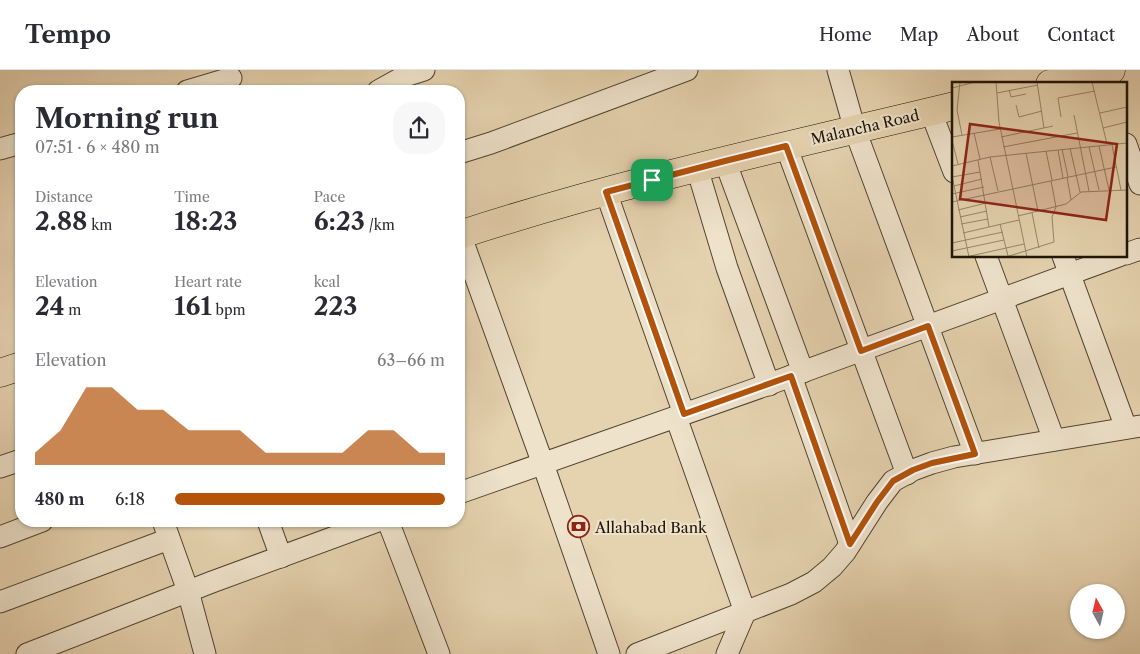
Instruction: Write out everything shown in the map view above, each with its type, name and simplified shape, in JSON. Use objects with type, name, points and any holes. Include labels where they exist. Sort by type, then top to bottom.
[{"type":"main road","points":[[1057,78],[1106,75]]},
{"type":"main road","name":"Malancha Road","points":[[465,232],[522,214],[697,168],[942,109]]},
{"type":"main road","points":[[0,374],[15,368]]},
{"type":"street","points":[[389,85],[405,76],[424,70]]},
{"type":"street","points":[[465,151],[500,140],[688,70]]},
{"type":"street","points":[[838,70],[855,130],[975,454]]},
{"type":"street","points":[[212,85],[232,80]]},
{"type":"street","points":[[942,109],[952,162]]},
{"type":"street","points":[[0,149],[15,145]]},
{"type":"street","points":[[786,146],[906,474]]},
{"type":"street","points":[[1128,150],[1140,184]]},
{"type":"street","points":[[725,161],[797,374],[850,544]]},
{"type":"street","points":[[697,168],[727,268],[769,384]]},
{"type":"street","points":[[606,192],[745,612],[728,654]]},
{"type":"street","points":[[1128,253],[1140,248]]},
{"type":"street","points":[[465,250],[543,464],[609,654]]},
{"type":"street","points":[[987,258],[1054,440]]},
{"type":"street","points":[[465,491],[680,416],[1002,299],[1066,265],[1107,258]]},
{"type":"street","points":[[637,654],[791,594],[814,582],[832,567],[850,544],[893,481],[906,474],[932,463],[975,454],[1133,427],[1066,265]]},
{"type":"street","points":[[0,467],[15,462]]},
{"type":"street","points":[[0,537],[26,527]]},
{"type":"street","points":[[270,527],[281,557]]},
{"type":"street","points":[[27,654],[188,591],[362,527]]},
{"type":"street","points":[[390,527],[439,654]]},
{"type":"street","points":[[0,602],[166,530],[188,591],[205,654]]},
{"type":"place","name":"Allahabad Bank","points":[[579,527]]},
{"type":"route","points":[[786,146],[861,351],[928,326],[975,454],[932,463],[913,470],[893,481],[850,544],[791,376],[684,414],[606,192],[652,180],[786,146]]}]
